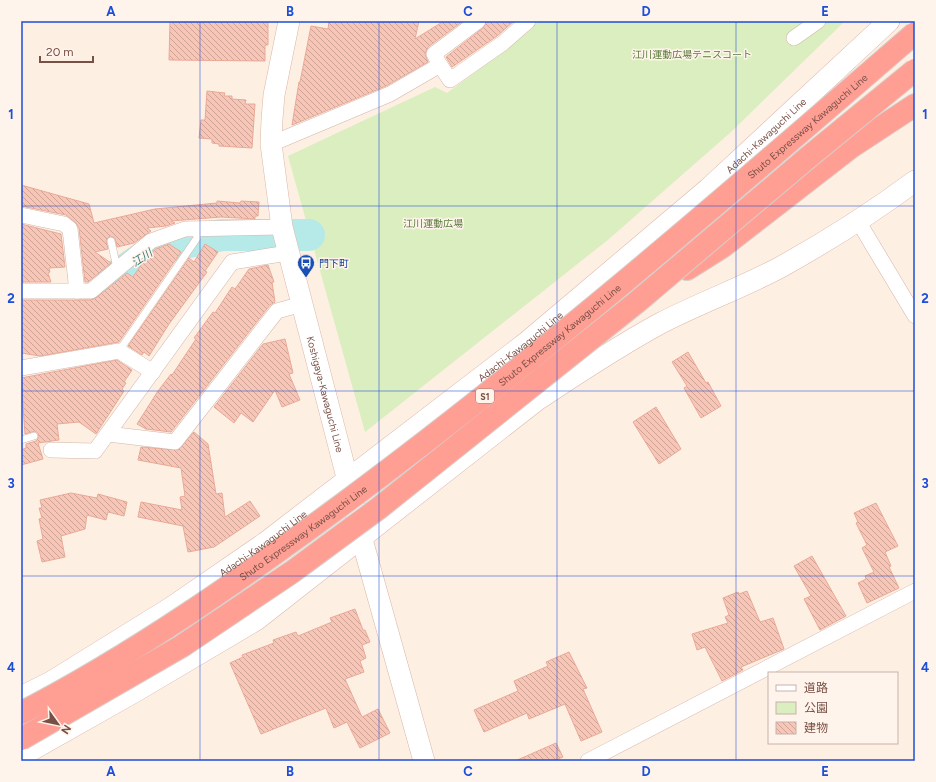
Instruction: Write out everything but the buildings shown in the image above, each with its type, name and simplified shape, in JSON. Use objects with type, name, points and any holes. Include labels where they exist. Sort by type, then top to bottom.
[{"type":"highway","name":"Shuto Expressway Kawaguchi Line","points":[[21,713],[53,697],[165,629],[225,589],[399,462],[530,361],[915,33]]},
{"type":"highway","name":"S1","points":[[21,740],[182,646],[292,572],[379,508],[636,302],[915,70]]},
{"type":"highway","points":[[636,302],[722,247],[846,151],[915,105]]},
{"type":"main road","name":"Koshigaya-Kawaguchi Line","points":[[289,21],[274,95],[272,144],[282,227],[348,480],[361,536],[424,761]]},
{"type":"main road","name":"Adachi-Kawaguchi Line","points":[[21,697],[51,682],[172,607],[265,543],[527,342],[633,254],[708,189],[889,21]]},
{"type":"main road","points":[[21,756],[136,691],[256,620],[361,536],[537,400],[590,365],[628,341],[662,323],[779,268],[858,221],[915,181]]},
{"type":"street","points":[[478,21],[434,54],[450,80],[503,43],[528,21]]},
{"type":"street","points":[[794,38],[818,21]]},
{"type":"street","points":[[272,144],[390,94],[440,65]]},
{"type":"street","points":[[21,214],[64,224],[70,229],[77,290]]},
{"type":"street","points":[[858,221],[915,316]]},
{"type":"street","points":[[21,291],[91,291],[151,241],[185,229],[197,227],[282,227]]},
{"type":"street","points":[[51,450],[95,451],[232,262],[288,253]]},
{"type":"street","points":[[108,434],[174,442],[277,311],[302,304]]},
{"type":"street","points":[[21,368],[119,350],[153,372]]},
{"type":"street","points":[[588,761],[915,591]]},
{"type":"lane","points":[[119,350],[198,238],[197,227]]},
{"type":"lane","points":[[111,241],[117,268]]},
{"type":"lane","points":[[21,440],[34,436]]},
{"type":"green space","name":"江川運動広場","points":[[539,21],[845,21],[731,132],[609,239],[365,432],[288,156],[435,87],[447,93],[507,49]]},
{"type":"waterway","name":"江川","points":[[21,320],[47,324],[80,318],[119,274],[156,249],[222,235],[309,235]]},
{"type":"place","name":"門下町","points":[[306,278]]},
{"type":"park label","name":"江川運動広場テニスコート","points":[[692,54]]}]
